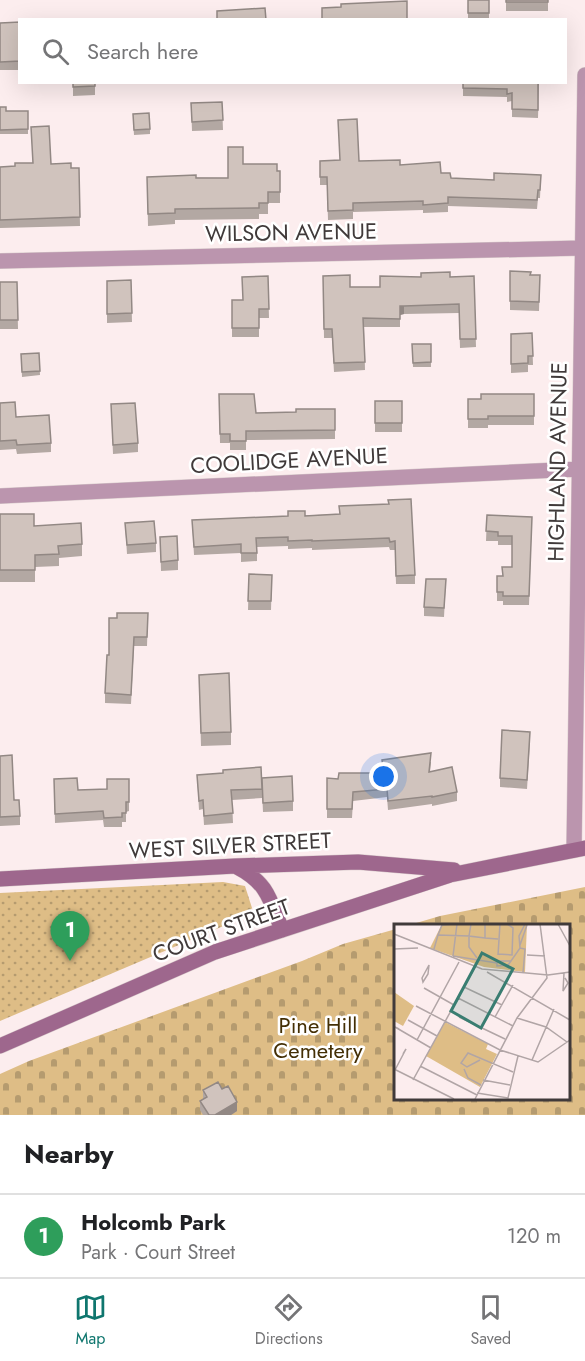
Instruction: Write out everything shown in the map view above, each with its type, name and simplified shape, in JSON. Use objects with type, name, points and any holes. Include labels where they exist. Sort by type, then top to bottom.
[{"type":"main road","points":[[463,871],[580,849]]},
{"type":"main road","name":"WEST SILVER STREET","points":[[0,879],[235,866],[358,862],[463,871]]},
{"type":"main road","points":[[235,866],[253,875],[265,888],[282,930]]},
{"type":"main road","name":"COURT STREET","points":[[0,1046],[215,952],[463,871]]},
{"type":"street","name":"HIGHLAND AVENUE","points":[[580,849],[579,469],[585,75]]},
{"type":"street","name":"WILSON AVENUE","points":[[0,261],[582,248]]},
{"type":"street","name":"COOLIDGE AVENUE","points":[[0,496],[579,469]]},
{"type":"green space","points":[[223,882],[245,886],[252,908],[247,916],[0,1021],[0,893]]},
{"type":"green space","name":"Pine Hill Cemetery","points":[[585,887],[585,1115],[0,1115],[0,1074],[29,1061],[343,944],[394,930],[394,1100],[570,1100],[570,924],[413,924],[440,916]]},
{"type":"building","points":[[468,0],[489,0],[489,13],[468,13]]},
{"type":"building","points":[[506,0],[548,0],[548,2],[506,2]]},
{"type":"building","points":[[407,1],[407,18],[322,18],[322,8],[341,7],[341,4]]},
{"type":"building","points":[[265,8],[266,18],[217,18],[217,11]]},
{"type":"building","points":[[18,22],[18,61],[0,62],[0,23]]},
{"type":"building","points":[[73,84],[95,84],[95,86],[73,87]]},
{"type":"building","points":[[463,84],[538,84],[538,110],[512,109],[512,93],[507,94],[507,89],[463,88]]},
{"type":"building","points":[[222,102],[223,120],[192,122],[191,103]]},
{"type":"building","points":[[0,107],[6,107],[6,111],[28,111],[28,129],[0,130]]},
{"type":"building","points":[[149,113],[150,129],[134,130],[133,114]]},
{"type":"building","points":[[357,119],[359,161],[400,160],[400,165],[440,162],[441,173],[450,173],[451,178],[494,180],[494,173],[541,175],[537,200],[448,197],[448,203],[423,205],[423,201],[353,203],[353,210],[328,211],[327,177],[320,177],[320,161],[340,160],[338,120]]},
{"type":"building","points":[[49,126],[51,164],[71,163],[71,168],[79,168],[80,217],[0,220],[0,167],[15,166],[15,163],[33,163],[31,127]]},
{"type":"building","points":[[228,147],[243,147],[243,164],[277,164],[277,171],[280,171],[280,192],[268,192],[268,203],[259,203],[259,208],[175,209],[175,213],[148,214],[147,177],[196,175],[196,178],[228,178]]},
{"type":"building","points":[[510,271],[540,275],[539,302],[510,301]]},
{"type":"building","points":[[450,272],[450,277],[474,276],[476,339],[460,339],[459,304],[400,306],[400,319],[363,318],[365,362],[334,363],[332,329],[324,329],[323,276],[350,275],[350,287],[380,287],[380,276],[421,277],[421,273]]},
{"type":"building","points":[[268,276],[269,309],[259,309],[259,328],[232,328],[232,300],[243,300],[242,277]]},
{"type":"building","points":[[131,280],[132,313],[107,314],[107,281]]},
{"type":"building","points":[[0,282],[17,282],[18,320],[0,320]]},
{"type":"building","points":[[532,333],[533,356],[528,356],[528,363],[511,364],[511,334]]},
{"type":"building","points":[[412,344],[431,344],[431,362],[413,363]]},
{"type":"building","points":[[39,353],[40,371],[22,372],[21,354]]},
{"type":"building","points":[[219,394],[254,394],[256,413],[296,412],[296,409],[335,409],[335,430],[246,431],[246,441],[230,441],[230,434],[220,434]]},
{"type":"building","points":[[481,394],[534,394],[534,416],[488,416],[488,419],[468,419],[468,399],[481,399]]},
{"type":"building","points":[[375,401],[402,401],[402,423],[375,423]]},
{"type":"building","points":[[15,402],[16,417],[49,415],[51,443],[17,445],[16,440],[0,441],[0,403]]},
{"type":"building","points":[[135,403],[138,443],[113,445],[111,404]]},
{"type":"building","points":[[411,499],[415,575],[396,576],[395,541],[390,542],[389,538],[288,541],[288,537],[256,538],[257,553],[241,553],[241,544],[194,547],[192,520],[288,516],[288,511],[305,511],[305,516],[340,514],[339,506],[389,504],[388,500]]},
{"type":"building","points":[[0,514],[34,514],[34,526],[81,523],[82,544],[58,546],[59,554],[35,555],[35,570],[0,570]]},
{"type":"building","points":[[487,515],[532,517],[529,596],[503,596],[503,592],[497,592],[497,576],[503,576],[502,567],[512,567],[512,536],[498,536],[498,532],[486,531]]},
{"type":"building","points":[[154,521],[156,543],[127,545],[125,523]]},
{"type":"building","points":[[177,536],[178,560],[161,562],[160,537]]},
{"type":"building","points":[[249,574],[272,575],[271,601],[248,601]]},
{"type":"building","points":[[426,579],[446,579],[444,608],[424,607]]},
{"type":"building","points":[[117,613],[148,613],[147,637],[134,637],[131,695],[105,693],[107,655],[109,655],[109,618],[117,618]]},
{"type":"building","points":[[229,673],[231,732],[201,733],[199,675]]},
{"type":"building","points":[[502,730],[530,732],[527,780],[500,778]]},
{"type":"building","points":[[431,753],[429,772],[452,767],[457,792],[388,801],[387,789],[353,792],[352,809],[327,809],[327,778],[338,779],[339,773],[377,773],[377,769],[383,768],[382,760]]},
{"type":"building","points":[[12,755],[14,800],[19,800],[20,816],[0,817],[0,756]]},
{"type":"building","points":[[261,767],[262,789],[231,790],[233,813],[204,816],[203,800],[199,801],[197,775]]},
{"type":"building","points":[[292,776],[293,801],[263,803],[262,778]]},
{"type":"building","points":[[77,778],[78,790],[107,789],[107,779],[129,779],[129,802],[126,802],[126,813],[122,813],[122,817],[104,818],[103,811],[55,814],[54,779]]},
{"type":"building","points":[[218,1082],[222,1089],[228,1086],[237,1102],[215,1115],[209,1115],[200,1101],[207,1097],[203,1090]]},
{"type":"place","name":"Holcomb Park","points":[[70,961]]}]
